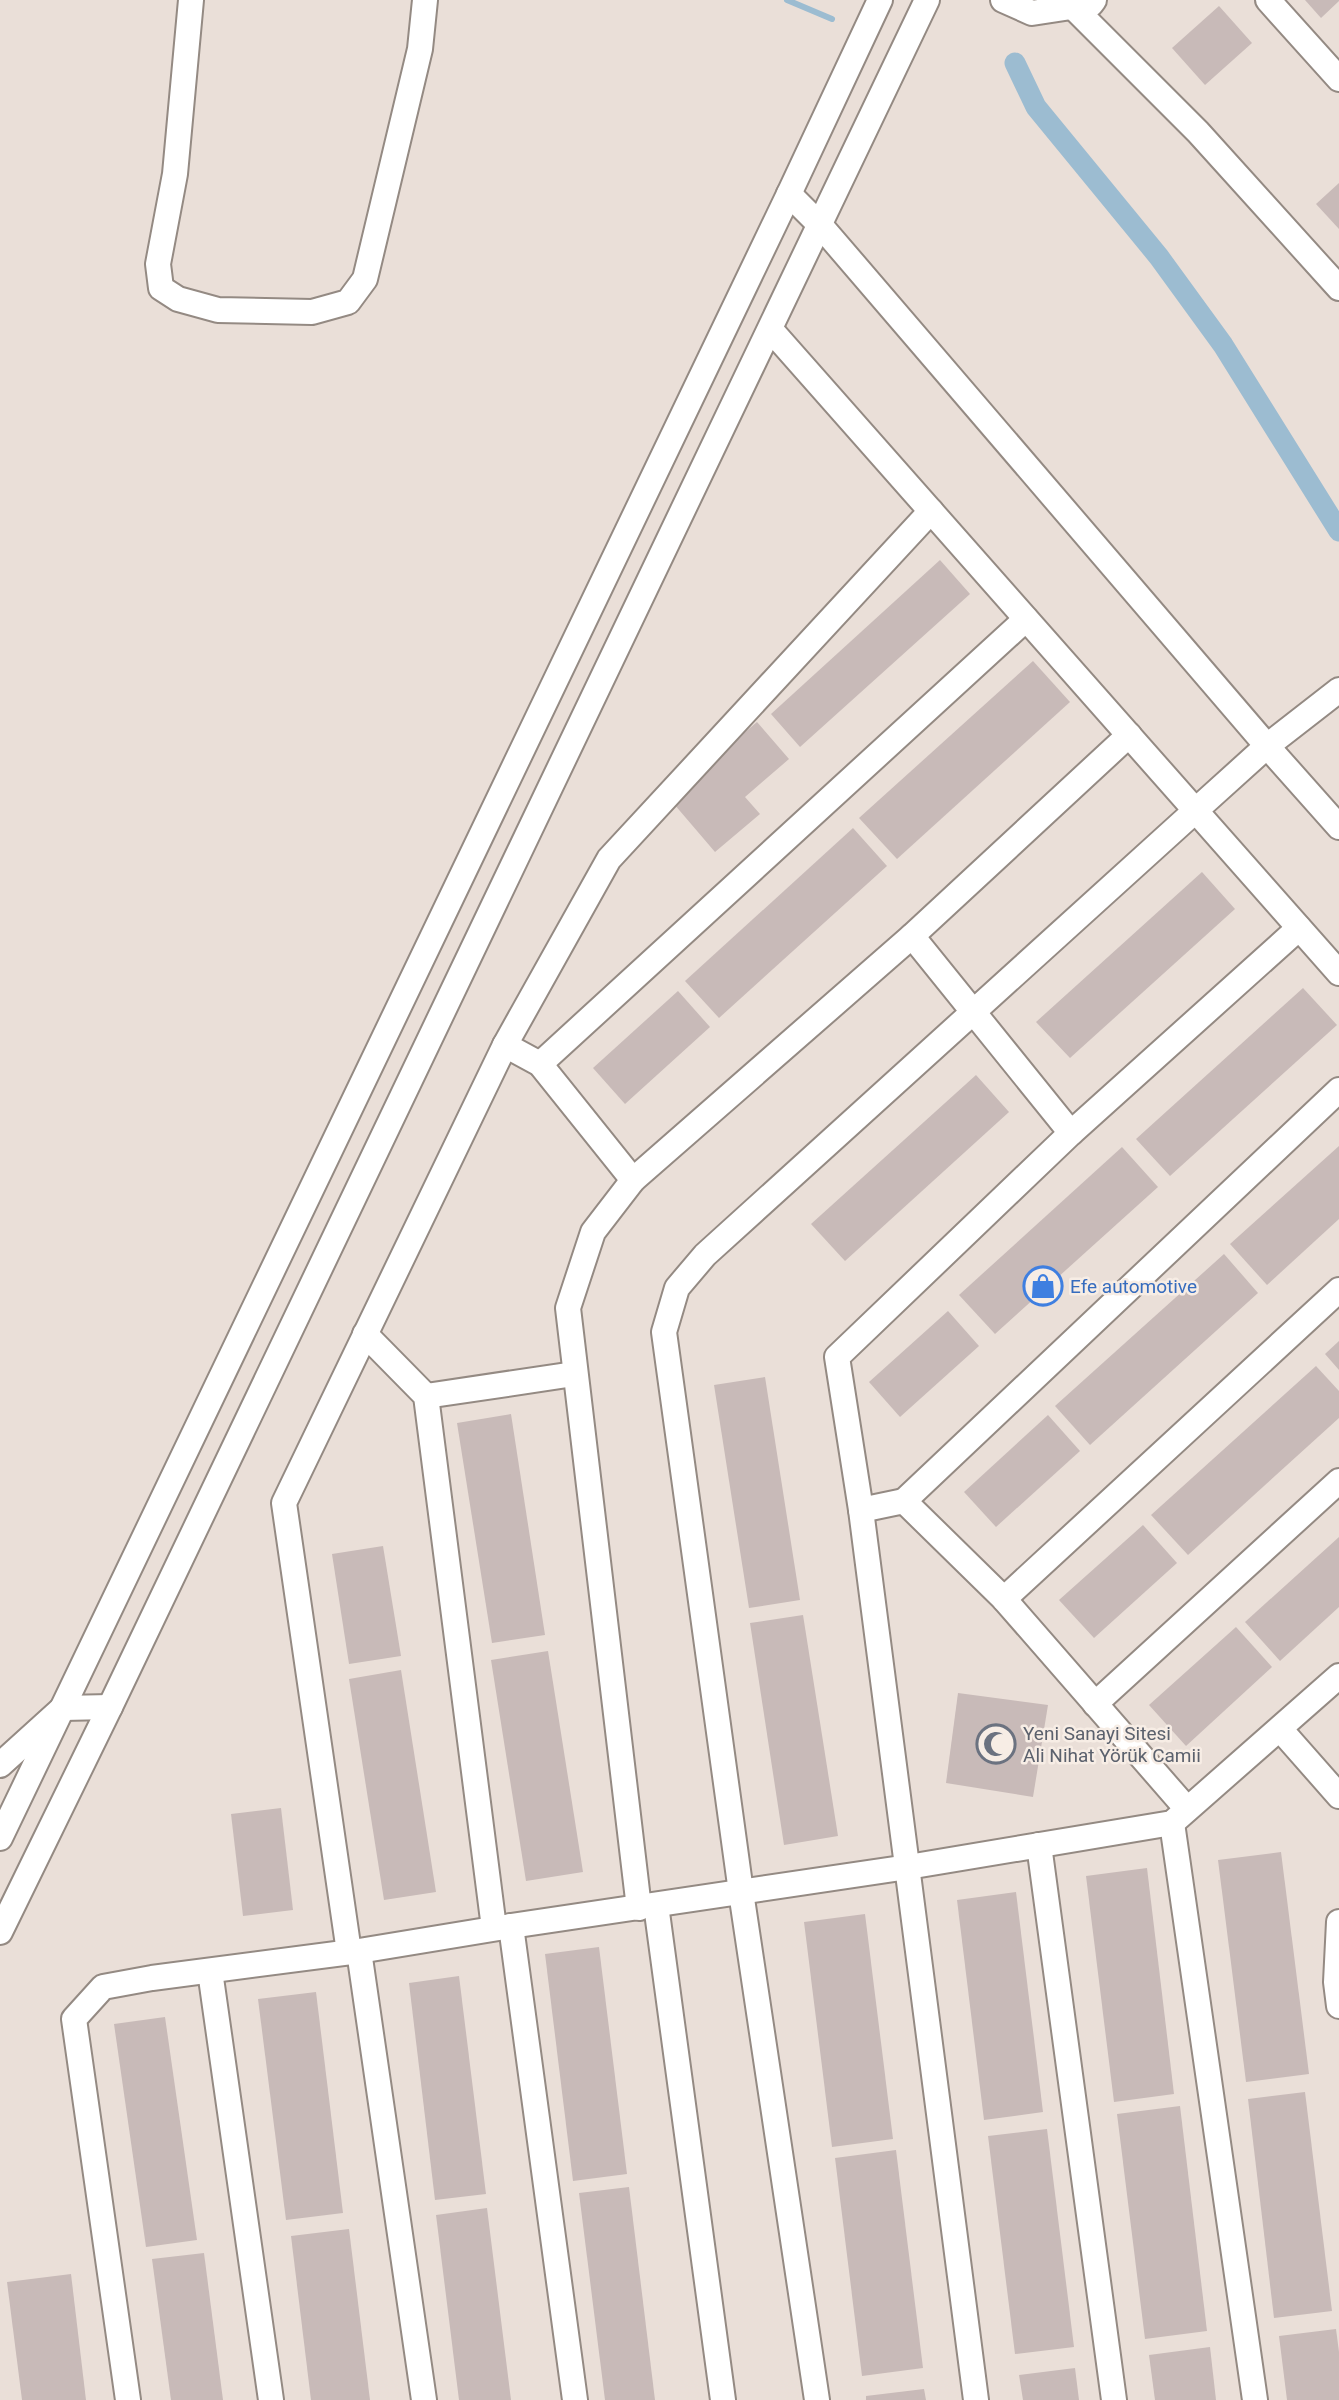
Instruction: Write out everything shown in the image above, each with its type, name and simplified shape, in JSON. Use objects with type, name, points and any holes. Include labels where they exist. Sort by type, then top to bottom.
[{"type":"street","points":[[191,0],[175,174],[158,264],[161,288],[178,299],[218,310],[312,312],[348,302],[365,279],[420,49],[425,0]]},
{"type":"street","points":[[0,1838],[880,0]]},
{"type":"street","points":[[0,1932],[821,226],[927,0]]},
{"type":"street","points":[[1003,0],[1032,13],[1084,3],[1339,288]]},
{"type":"street","points":[[1268,0],[1339,79]]},
{"type":"street","points":[[789,194],[821,226],[1339,827]]},
{"type":"street","points":[[771,330],[1339,973]]},
{"type":"street","points":[[424,2400],[284,1503],[506,1045],[609,859],[931,511]]},
{"type":"street","points":[[540,1064],[1026,619]]},
{"type":"street","points":[[817,2400],[741,1892],[664,1332],[677,1288],[705,1255],[973,1011],[1267,746],[1339,690]]},
{"type":"street","points":[[723,2400],[648,1906],[574,1374],[568,1308],[593,1231],[633,1180],[912,936],[1129,735]]},
{"type":"street","points":[[976,2400],[861,1510],[837,1357],[1071,1133],[1300,928]]},
{"type":"street","points":[[912,936],[1071,1133]]},
{"type":"street","points":[[506,1045],[540,1064],[633,1180]]},
{"type":"street","points":[[861,1510],[904,1501],[1339,1090]]},
{"type":"street","points":[[1004,1598],[1339,1290]]},
{"type":"street","points":[[365,1334],[426,1396],[575,2400]]},
{"type":"street","points":[[426,1396],[574,1374]]},
{"type":"street","points":[[1095,1704],[1339,1481]]},
{"type":"street","points":[[904,1501],[1004,1598],[1095,1704],[1179,1816],[1255,2400]]},
{"type":"street","points":[[128,2400],[75,2019],[103,1987],[354,1952],[503,1927],[908,1867],[1039,1845],[1179,1816],[1339,1676]]},
{"type":"street","points":[[0,1765],[63,1708],[110,1707]]},
{"type":"street","points":[[1280,1729],[1339,1796]]},
{"type":"street","points":[[1039,1845],[1114,2400]]},
{"type":"street","points":[[1339,1922],[1336,1982],[1339,2006]]},
{"type":"street","points":[[209,1971],[271,2400]]},
{"type":"building","points":[[1305,0],[1339,0],[1339,1],[1321,18]]},
{"type":"building","points":[[1219,6],[1252,43],[1205,85],[1172,48]]},
{"type":"building","points":[[1339,183],[1339,229],[1316,204]]},
{"type":"building","points":[[940,560],[970,594],[800,747],[771,714]]},
{"type":"building","points":[[1033,661],[1070,702],[897,859],[859,818]]},
{"type":"building","points":[[757,722],[789,759],[745,797],[760,814],[715,852],[668,797]]},
{"type":"building","points":[[853,828],[887,866],[719,1018],[685,981]]},
{"type":"building","points":[[1202,872],[1235,909],[1070,1058],[1036,1022]]},
{"type":"building","points":[[1303,988],[1337,1025],[1170,1176],[1136,1139]]},
{"type":"building","points":[[678,991],[710,1027],[625,1104],[593,1068]]},
{"type":"building","points":[[976,1075],[1009,1112],[845,1261],[811,1224]]},
{"type":"building","points":[[1339,1146],[1339,1219],[1267,1285],[1230,1244]]},
{"type":"building","points":[[1122,1147],[1158,1187],[995,1334],[959,1295]]},
{"type":"building","points":[[1224,1254],[1258,1293],[1090,1445],[1055,1406]]},
{"type":"building","points":[[948,1311],[979,1346],[900,1417],[869,1382]]},
{"type":"building","points":[[1339,1341],[1339,1370],[1325,1354]]},
{"type":"building","points":[[1316,1366],[1339,1391],[1339,1418],[1188,1555],[1151,1515]]},
{"type":"building","points":[[765,1377],[800,1600],[749,1608],[714,1385]]},
{"type":"building","points":[[511,1414],[545,1635],[492,1643],[457,1423]]},
{"type":"building","points":[[1048,1415],[1080,1451],[996,1527],[964,1492]]},
{"type":"building","points":[[1143,1525],[1177,1563],[1094,1638],[1059,1600]]},
{"type":"building","points":[[1339,1537],[1339,1607],[1280,1661],[1245,1622]]},
{"type":"building","points":[[383,1546],[401,1656],[349,1664],[332,1554]]},
{"type":"building","points":[[803,1615],[838,1836],[784,1845],[750,1623]]},
{"type":"building","points":[[1236,1627],[1272,1667],[1186,1746],[1149,1705]]},
{"type":"building","points":[[548,1651],[583,1872],[526,1881],[491,1660]]},
{"type":"building","points":[[401,1670],[436,1892],[384,1900],[349,1679]]},
{"type":"building","name":"Yeni Sanayi Sitesi Ali Nihat Yörük Camii","points":[[958,1693],[1048,1705],[1033,1797],[946,1783]]},
{"type":"building","points":[[281,1808],[293,1910],[243,1916],[231,1814]]},
{"type":"building","points":[[1281,1852],[1309,2074],[1246,2082],[1218,1860]]},
{"type":"building","points":[[1147,1868],[1174,2094],[1114,2102],[1086,1876]]},
{"type":"building","points":[[1016,1892],[1043,2112],[984,2120],[957,1900]]},
{"type":"building","points":[[865,1914],[893,2139],[832,2147],[804,1922]]},
{"type":"building","points":[[599,1947],[627,2174],[573,2181],[545,1954]]},
{"type":"building","points":[[459,1976],[486,2194],[435,2200],[409,1983]]},
{"type":"building","points":[[316,1992],[343,2213],[286,2220],[258,1999]]},
{"type":"building","points":[[165,2017],[197,2240],[146,2247],[114,2024]]},
{"type":"building","points":[[1305,2092],[1332,2311],[1274,2318],[1248,2099]]},
{"type":"building","points":[[1180,2106],[1207,2331],[1145,2339],[1117,2114]]},
{"type":"building","points":[[1047,2129],[1074,2347],[1015,2354],[988,2136]]},
{"type":"building","points":[[896,2150],[923,2368],[862,2376],[835,2158]]},
{"type":"building","points":[[629,2187],[655,2400],[605,2400],[579,2193]]},
{"type":"building","points":[[487,2208],[511,2400],[459,2400],[436,2215]]},
{"type":"building","points":[[349,2229],[370,2400],[311,2400],[291,2236]]},
{"type":"building","points":[[204,2253],[223,2400],[171,2400],[152,2259]]},
{"type":"building","points":[[71,2274],[86,2400],[22,2400],[7,2282]]},
{"type":"building","points":[[1336,2329],[1339,2400],[1287,2400],[1279,2336]]},
{"type":"building","points":[[1210,2347],[1216,2400],[1155,2400],[1149,2355]]},
{"type":"building","points":[[1075,2368],[1079,2400],[1023,2400],[1019,2375]]},
{"type":"building","points":[[924,2389],[926,2400],[866,2400],[866,2396]]},
{"type":"waterway","points":[[787,0],[832,19]]},
{"type":"waterway","points":[[1015,63],[1036,107],[1159,257],[1223,345],[1339,531]]},
{"type":"place","name":"Efe automotive","points":[[1043,1286]]},
{"type":"place","name":"Yeni Sanayi Sitesi Ali Nihat Yörük Camii","points":[[996,1744]]}]
